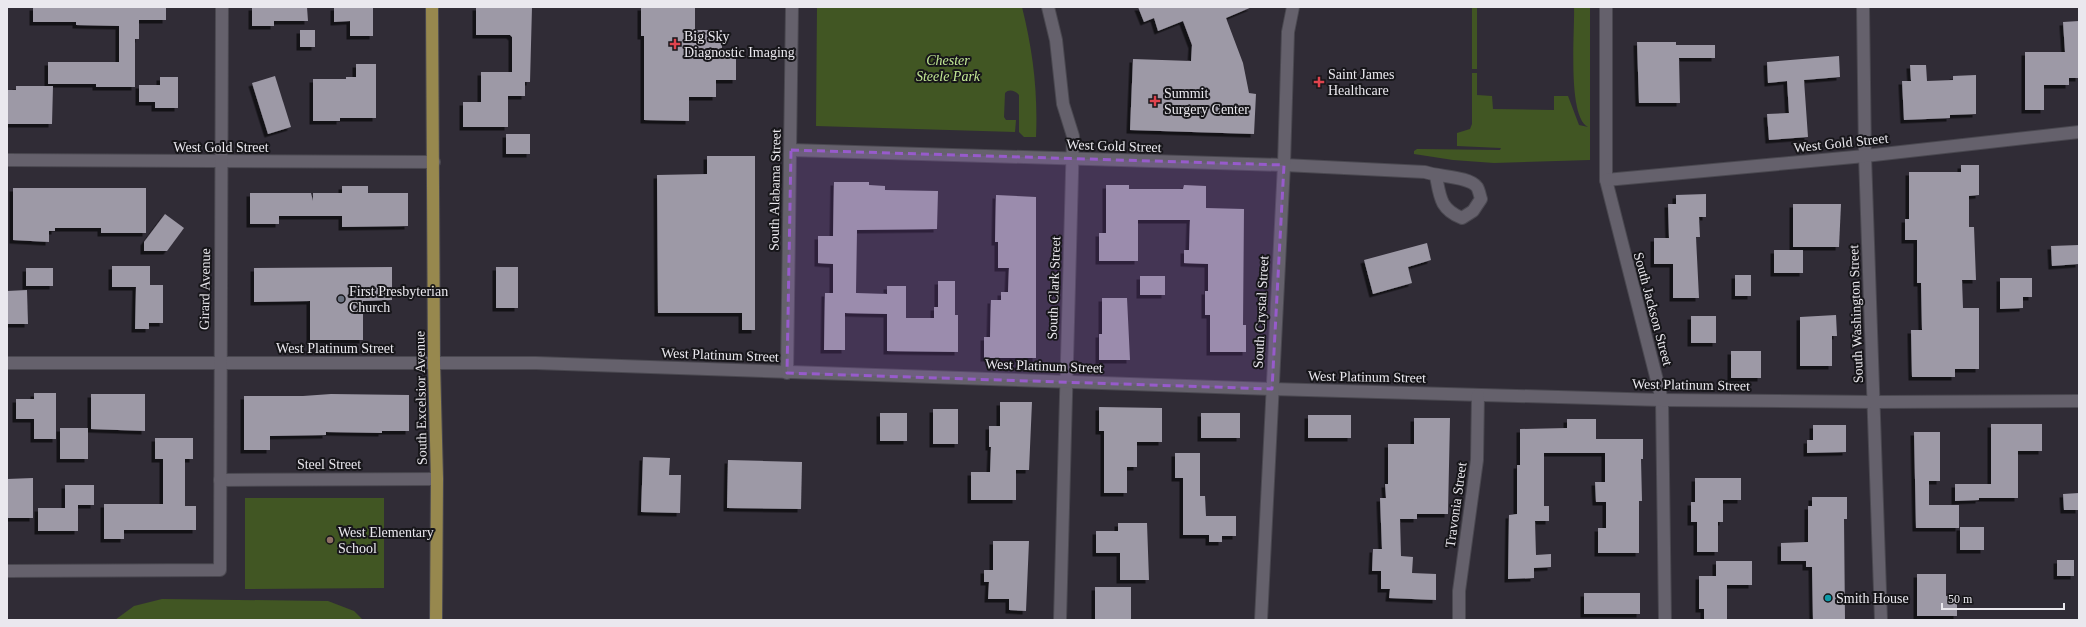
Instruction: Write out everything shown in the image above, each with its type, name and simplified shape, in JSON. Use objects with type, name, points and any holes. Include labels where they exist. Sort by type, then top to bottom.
[{"type":"main road","name":"South Excelsior Avenue","points":[[432,7],[434,363],[438,479],[436,620]]},
{"type":"street","name":"Girard Avenue","points":[[7,571],[220,570],[222,7]]},
{"type":"street","name":"South Alabama Street","points":[[787,373],[792,7]]},
{"type":"street","name":"South Clark Street","points":[[1048,7],[1056,40],[1063,104],[1073,136],[1060,620]]},
{"type":"street","name":"South Crystal Street","points":[[1261,620],[1284,165],[1288,32],[1293,7]]},
{"type":"street","name":"South Jackson Street","points":[[1606,7],[1606,180],[1662,400],[1665,620]]},
{"type":"street","name":"South Washington Street","points":[[1863,7],[1865,156],[1881,620]]},
{"type":"street","name":"West Gold Street","points":[[1606,180],[1865,156],[2079,132]]},
{"type":"street","name":"West Gold Street","points":[[791,150],[1284,165],[1426,172],[1436,176]]},
{"type":"street","name":"West Gold Street","points":[[7,160],[434,162]]},
{"type":"street","name":"West Platinum Street","points":[[7,363],[536,363],[1272,389],[1662,400],[1874,402],[2079,401]]},
{"type":"street","name":"Travonia Street","points":[[1459,620],[1459,591],[1477,460],[1478,395]]},
{"type":"street","name":"Steel Street","points":[[220,480],[438,479]]},
{"type":"highlighted area","points":[[791,150],[1284,165],[1272,389],[787,373]]},
{"type":"green space","name":"Chester Steele Park","points":[[817,7],[1022,7],[1034,72],[1036,137],[1024,137],[1019,132],[1019,95],[1010,90],[1005,93],[1004,117],[1006,120],[1016,120],[1015,132],[816,126]]},
{"type":"green space","points":[[1472,7],[1477,7],[1477,69],[1472,69]]},
{"type":"green space","points":[[1574,7],[1590,7],[1590,160],[1494,163],[1453,160],[1414,154],[1414,151],[1417,149],[1500,150],[1501,148],[1457,146],[1457,133],[1470,129],[1472,124],[1472,73],[1477,73],[1477,95],[1492,96],[1493,109],[1554,110],[1554,96],[1568,96],[1579,125],[1588,127],[1581,120],[1577,107],[1575,91],[1573,53]]},
{"type":"green space","points":[[245,498],[384,498],[384,588],[245,589]]},
{"type":"green space","points":[[162,599],[328,601],[354,611],[363,620],[115,620],[134,606]]},
{"type":"building","points":[[33,7],[166,7],[166,20],[139,20],[139,39],[135,39],[135,87],[96,87],[96,84],[48,84],[48,62],[119,62],[119,26],[76,25],[76,22],[33,22]]},
{"type":"building","points":[[252,7],[307,7],[308,21],[274,21],[274,26],[252,26]]},
{"type":"building","points":[[334,7],[373,7],[373,36],[350,36],[350,21],[334,22]]},
{"type":"building","points":[[476,7],[532,7],[530,82],[525,82],[525,96],[508,96],[508,127],[463,127],[463,102],[481,102],[481,72],[512,72],[512,37],[510,35],[476,35]]},
{"type":"building","points":[[641,7],[695,7],[695,30],[722,30],[722,54],[736,54],[736,80],[716,80],[716,97],[689,97],[689,121],[644,120],[644,36],[641,36]]},
{"type":"building","points":[[1138,7],[1252,7],[1226,18],[1243,63],[1249,93],[1256,94],[1254,134],[1130,130],[1133,59],[1191,61],[1192,45],[1183,21],[1158,31],[1154,18],[1144,22]]},
{"type":"building","points":[[2079,21],[2079,78],[2069,78],[2069,85],[2044,85],[2044,110],[2025,110],[2025,52],[2065,52],[2063,22]]},
{"type":"building","points":[[300,30],[315,30],[315,47],[300,47]]},
{"type":"building","points":[[1637,42],[1676,42],[1676,45],[1715,45],[1715,58],[1679,58],[1680,103],[1639,103]]},
{"type":"building","points":[[1839,56],[1840,77],[1804,80],[1808,137],[1769,140],[1767,114],[1789,113],[1787,81],[1768,83],[1767,62]]},
{"type":"building","points":[[356,64],[376,64],[376,118],[340,118],[340,121],[313,121],[313,79],[346,79],[346,77],[356,77]]},
{"type":"building","points":[[1910,65],[1926,65],[1927,81],[1953,80],[1953,76],[1976,75],[1976,114],[1950,115],[1950,118],[1904,120],[1902,81],[1911,81]]},
{"type":"building","points":[[275,76],[291,127],[268,134],[252,83]]},
{"type":"building","points":[[160,77],[178,77],[178,108],[155,108],[155,102],[139,102],[139,85],[160,85]]},
{"type":"building","points":[[16,86],[53,86],[52,124],[7,124],[7,90],[16,90]]},
{"type":"building","points":[[506,134],[530,134],[530,154],[506,154]]},
{"type":"building","points":[[707,156],[755,156],[755,330],[742,330],[742,313],[658,313],[657,175],[707,174]]},
{"type":"building","points":[[1961,165],[1979,165],[1979,195],[1969,196],[1969,227],[1974,227],[1976,280],[1962,280],[1963,308],[1979,308],[1979,369],[1955,369],[1955,377],[1912,377],[1911,330],[1922,330],[1921,283],[1917,283],[1917,240],[1905,240],[1905,219],[1909,219],[1909,172],[1961,172]]},
{"type":"building","points":[[834,182],[869,182],[869,185],[885,186],[885,190],[938,191],[937,229],[857,230],[856,293],[887,294],[887,286],[906,286],[906,318],[934,318],[934,307],[938,307],[938,281],[955,281],[955,315],[958,315],[958,352],[887,351],[887,314],[845,313],[845,350],[824,350],[825,293],[833,293],[833,264],[818,263],[818,236],[833,236]]},
{"type":"building","points":[[1106,185],[1129,185],[1129,189],[1183,189],[1184,185],[1206,186],[1206,208],[1244,209],[1243,325],[1246,325],[1246,352],[1210,352],[1210,315],[1205,315],[1205,291],[1208,291],[1208,264],[1184,263],[1184,250],[1189,250],[1190,220],[1138,220],[1138,261],[1099,261],[1099,233],[1106,233]]},
{"type":"building","points":[[342,186],[368,186],[368,193],[408,193],[408,226],[342,227],[342,216],[279,216],[279,224],[250,224],[250,193],[311,193],[313,201],[313,193],[342,193]]},
{"type":"building","points":[[13,188],[146,188],[146,233],[101,233],[101,228],[55,228],[55,231],[49,231],[49,242],[13,240]]},
{"type":"building","points":[[1706,194],[1706,217],[1699,217],[1700,237],[1696,237],[1699,298],[1673,298],[1673,264],[1654,264],[1654,238],[1669,238],[1668,204],[1676,204],[1676,195]]},
{"type":"building","points":[[996,195],[1036,197],[1036,358],[984,358],[984,337],[990,337],[991,300],[1001,300],[1001,292],[1008,292],[1009,268],[998,268],[998,242],[995,242]]},
{"type":"building","points":[[1793,204],[1841,204],[1839,247],[1793,247]]},
{"type":"building","points":[[165,214],[184,228],[167,251],[144,251],[144,242]]},
{"type":"building","points":[[1427,243],[1431,260],[1408,267],[1412,283],[1373,294],[1364,260]]},
{"type":"building","points":[[2079,245],[2079,264],[2052,266],[2051,246]]},
{"type":"building","points":[[1774,250],[1803,250],[1803,273],[1774,273]]},
{"type":"building","points":[[112,266],[150,266],[150,285],[163,285],[163,323],[149,323],[149,329],[135,329],[136,287],[112,287]]},
{"type":"building","points":[[392,267],[392,300],[363,301],[363,340],[310,340],[310,301],[254,302],[254,268]]},
{"type":"building","points":[[496,267],[518,267],[518,308],[496,308]]},
{"type":"building","points":[[26,268],[53,268],[53,286],[26,286]]},
{"type":"building","points":[[1735,275],[1751,275],[1751,296],[1735,296]]},
{"type":"building","points":[[1140,276],[1165,276],[1165,295],[1140,295]]},
{"type":"building","points":[[2000,278],[2032,278],[2032,297],[2023,297],[2023,308],[2000,309]]},
{"type":"building","points":[[27,290],[28,324],[7,324],[7,291]]},
{"type":"building","points":[[1102,298],[1127,298],[1130,360],[1099,360],[1099,334],[1102,334]]},
{"type":"building","points":[[1836,315],[1837,336],[1832,336],[1832,366],[1800,366],[1800,317]]},
{"type":"building","points":[[1691,316],[1716,316],[1716,343],[1691,343]]},
{"type":"building","points":[[1731,351],[1761,351],[1761,378],[1731,378]]},
{"type":"building","points":[[34,393],[56,393],[56,439],[34,439],[34,419],[16,419],[16,399],[34,399]]},
{"type":"building","points":[[91,394],[145,394],[145,431],[91,429]]},
{"type":"building","points":[[331,394],[409,395],[409,431],[382,431],[382,433],[326,432],[326,435],[270,436],[270,450],[244,450],[244,396],[303,396]]},
{"type":"building","points":[[1000,402],[1032,402],[1029,470],[1016,470],[1016,500],[971,500],[971,472],[990,472],[991,447],[989,447],[989,426],[1000,426]]},
{"type":"building","points":[[1099,407],[1162,408],[1162,442],[1137,442],[1137,467],[1127,467],[1127,493],[1104,493],[1104,431],[1099,431]]},
{"type":"building","points":[[933,409],[958,409],[958,444],[933,444]]},
{"type":"building","points":[[880,413],[907,413],[907,441],[880,441]]},
{"type":"building","points":[[1201,413],[1240,413],[1240,438],[1201,438]]},
{"type":"building","points":[[1308,415],[1351,415],[1351,438],[1308,438]]},
{"type":"building","points":[[1414,418],[1450,418],[1448,514],[1417,514],[1417,519],[1400,519],[1401,556],[1413,557],[1412,573],[1436,574],[1436,600],[1389,598],[1390,589],[1381,589],[1381,571],[1372,571],[1373,549],[1382,549],[1380,498],[1386,498],[1385,484],[1388,484],[1388,444],[1414,444]]},
{"type":"building","points":[[1567,419],[1596,419],[1596,439],[1643,439],[1643,459],[1641,459],[1642,501],[1639,501],[1639,553],[1598,553],[1598,528],[1606,528],[1606,502],[1596,502],[1595,482],[1605,482],[1605,453],[1544,453],[1544,506],[1549,506],[1549,521],[1535,521],[1536,555],[1551,554],[1551,567],[1534,568],[1534,578],[1508,579],[1509,515],[1517,514],[1517,465],[1520,465],[1520,429],[1567,428]]},
{"type":"building","points":[[1991,424],[2042,424],[2042,451],[2018,451],[2018,498],[1979,498],[1979,500],[1955,501],[1955,484],[1991,484]]},
{"type":"building","points":[[1813,425],[1846,425],[1846,452],[1807,453],[1807,440],[1813,440]]},
{"type":"building","points":[[60,428],[88,428],[88,459],[60,459]]},
{"type":"building","points":[[1914,432],[1940,432],[1940,481],[1929,481],[1929,505],[1959,505],[1959,528],[1916,528]]},
{"type":"building","points":[[155,438],[193,438],[193,459],[185,459],[185,506],[196,506],[196,530],[124,530],[124,539],[104,539],[104,504],[163,504],[163,459],[155,459]]},
{"type":"building","points":[[1175,453],[1200,453],[1200,496],[1205,496],[1206,516],[1236,516],[1236,536],[1222,536],[1222,542],[1209,542],[1209,535],[1183,535],[1183,478],[1175,478]]},
{"type":"building","points":[[643,457],[670,458],[669,475],[681,475],[680,513],[641,512]]},
{"type":"building","points":[[728,460],[802,462],[801,509],[727,508]]},
{"type":"building","points":[[33,478],[33,518],[7,518],[7,479]]},
{"type":"building","points":[[1695,478],[1741,478],[1741,500],[1723,500],[1723,522],[1718,522],[1718,552],[1697,552],[1697,522],[1691,522],[1691,502],[1695,502]]},
{"type":"building","points":[[65,485],[94,485],[94,505],[78,505],[78,531],[38,531],[38,508],[65,508]]},
{"type":"building","points":[[2079,493],[2079,510],[2064,510],[2063,494]]},
{"type":"building","points":[[1812,497],[1847,497],[1847,519],[1844,519],[1845,620],[1813,620],[1812,567],[1806,567],[1806,561],[1781,561],[1781,543],[1808,542],[1808,506],[1812,506]]},
{"type":"building","points":[[1118,523],[1147,523],[1149,580],[1120,580],[1120,553],[1096,553],[1096,531],[1118,531]]},
{"type":"building","points":[[1960,527],[1984,527],[1984,550],[1960,550]]},
{"type":"building","points":[[993,541],[1029,541],[1026,611],[1009,610],[1009,599],[988,599],[989,582],[984,582],[984,570],[993,570]]},
{"type":"building","points":[[2057,560],[2074,560],[2074,576],[2057,576]]},
{"type":"building","points":[[1716,561],[1752,561],[1752,585],[1727,585],[1727,620],[1704,620],[1704,609],[1699,609],[1699,576],[1716,576]]},
{"type":"building","points":[[1917,574],[1946,574],[1946,596],[1957,596],[1957,616],[1917,616]]},
{"type":"building","points":[[1095,587],[1131,587],[1131,620],[1095,620]]},
{"type":"building","points":[[1584,593],[1640,593],[1640,614],[1584,614]]},
{"type":"place","name":"Big Sky Diagnostic Imaging","points":[[675,44]]},
{"type":"place","name":"Saint James Healthcare","points":[[1319,82]]},
{"type":"place","name":"Summit Surgery Center","points":[[1155,101]]},
{"type":"place","name":"First Presbyterian Church","points":[[341,299]]},
{"type":"place","name":"West Elementary School","points":[[330,540]]},
{"type":"place","name":"Smith House","points":[[1828,598]]}]
